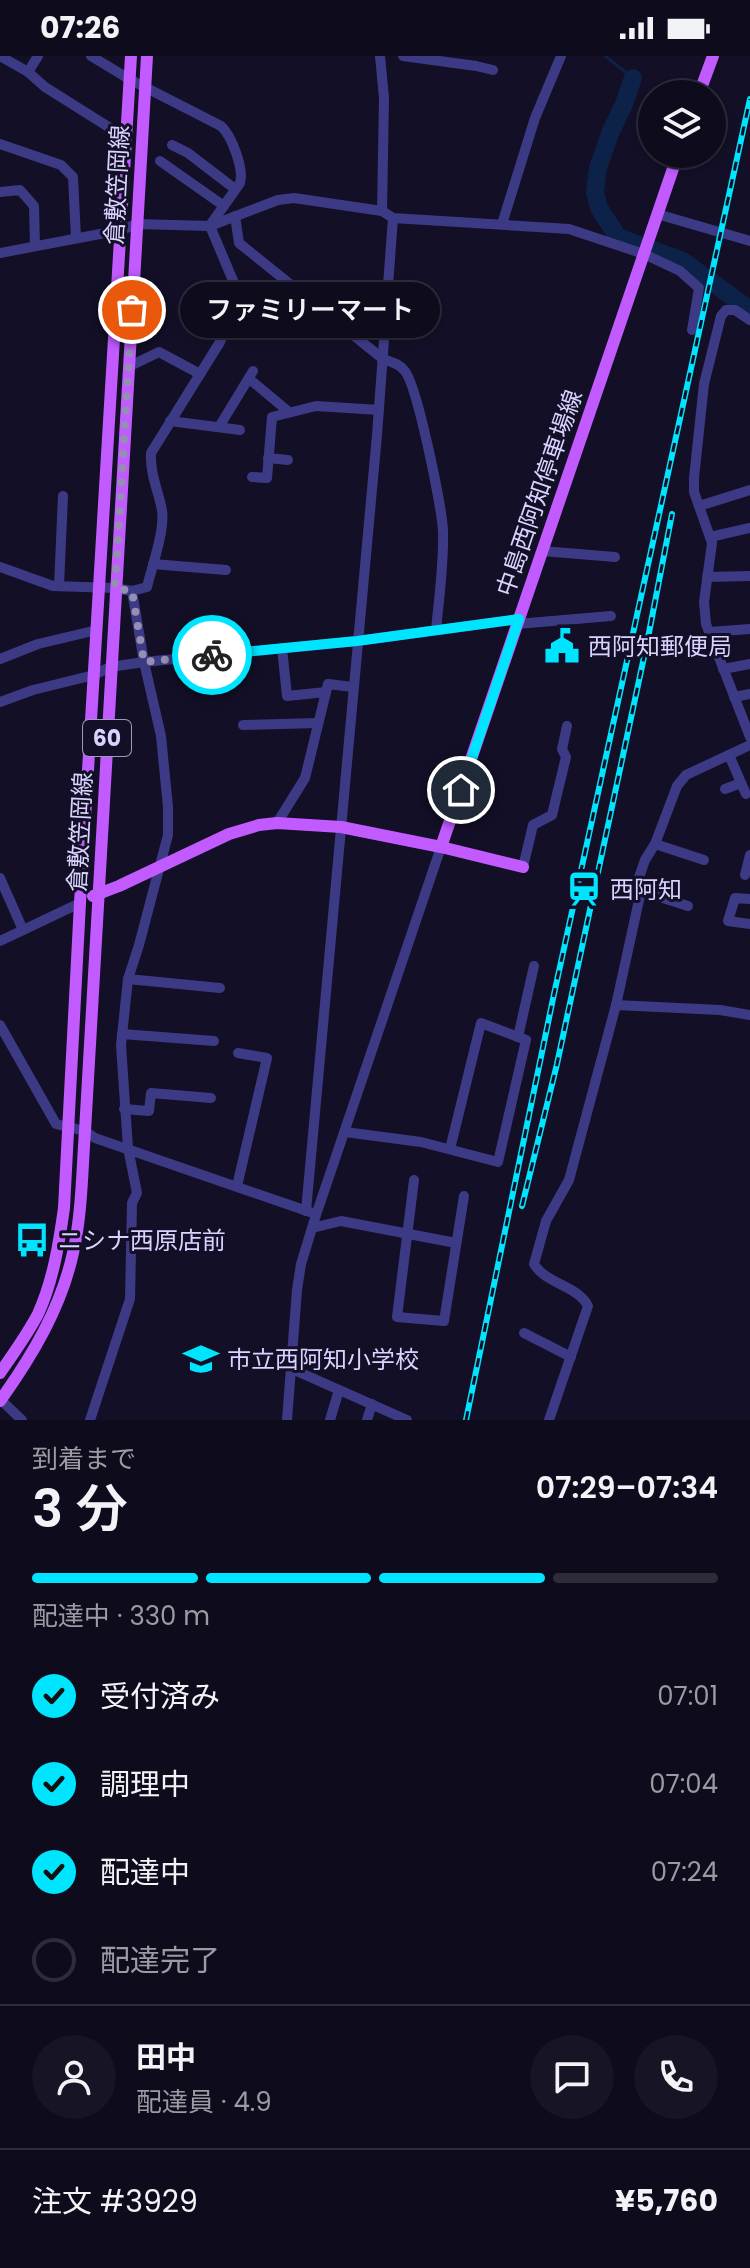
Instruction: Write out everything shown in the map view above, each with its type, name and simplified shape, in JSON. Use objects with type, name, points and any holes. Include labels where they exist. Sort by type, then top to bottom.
[{"type":"main road","name":"倉敷笠岡線","points":[[0,1373],[39,1312],[58,1248],[64,1208],[131,56]]},
{"type":"main road","name":"倉敷笠岡線","points":[[0,1400],[46,1328],[62,1291],[75,1240],[85,1131],[147,56]]},
{"type":"main road","points":[[704,80],[713,56]]},
{"type":"main road","name":"中島西阿知停車場線","points":[[441,847],[673,168]]},
{"type":"main road","points":[[80,903],[242,829],[277,823],[341,827],[523,867]]},
{"type":"street","points":[[0,56],[126,138]]},
{"type":"street","points":[[28,72],[38,56]]},
{"type":"street","points":[[91,56],[229,132],[242,176],[210,226]]},
{"type":"street","points":[[380,56],[384,98],[382,211]]},
{"type":"street","points":[[403,56],[493,70]]},
{"type":"street","points":[[502,224],[535,118],[561,56]]},
{"type":"street","points":[[0,144],[61,165],[73,177],[76,238]]},
{"type":"street","points":[[172,145],[188,153],[235,189]]},
{"type":"street","points":[[160,161],[224,206]]},
{"type":"street","points":[[0,192],[20,190],[34,206],[35,246]]},
{"type":"street","points":[[0,253],[121,230],[137,224],[210,226],[278,200],[294,198],[382,211],[393,218],[569,229],[644,254],[680,271],[699,288],[692,330]]},
{"type":"street","points":[[657,214],[750,241]]},
{"type":"street","points":[[235,216],[239,243],[383,359],[403,368],[410,378],[426,436],[443,530],[436,630]]},
{"type":"street","points":[[287,1420],[297,1290],[312,1228],[341,827],[393,218]]},
{"type":"street","points":[[0,567],[59,586],[132,591],[147,587],[163,513],[150,468],[151,453],[220,342],[230,319],[234,283],[210,226]]},
{"type":"street","points":[[750,320],[735,310],[726,310],[721,316],[704,384],[694,478],[694,492],[712,543],[704,612],[750,737]]},
{"type":"street","points":[[128,367],[159,352],[200,374]]},
{"type":"street","points":[[219,427],[253,376],[289,412]]},
{"type":"street","points":[[252,477],[267,478],[272,417],[316,406],[379,410]]},
{"type":"street","points":[[170,421],[240,430]]},
{"type":"street","points":[[268,458],[288,460]]},
{"type":"street","points":[[699,506],[750,490]]},
{"type":"street","points":[[59,586],[63,496]]},
{"type":"street","points":[[710,537],[750,528]]},
{"type":"street","points":[[542,551],[615,557]]},
{"type":"street","points":[[153,564],[226,570]]},
{"type":"street","points":[[707,577],[750,576]]},
{"type":"street","points":[[90,1420],[130,1299],[132,1203],[137,1193],[124,1109],[122,1034],[128,979],[168,835],[161,736],[132,591]]},
{"type":"street","points":[[0,702],[33,690],[94,675],[110,667],[144,662],[436,630],[611,616]]},
{"type":"street","points":[[709,632],[750,629]]},
{"type":"street","points":[[0,659],[38,644],[97,630]]},
{"type":"street","points":[[282,648],[287,696],[326,692]]},
{"type":"street","points":[[723,669],[750,664]]},
{"type":"street","points":[[277,823],[305,778],[328,684],[353,687]]},
{"type":"street","points":[[734,697],[750,694]]},
{"type":"street","points":[[243,725],[318,723]]},
{"type":"street","points":[[523,867],[533,825],[552,815],[566,757],[562,749],[567,726]]},
{"type":"street","points":[[688,906],[635,889],[645,860],[655,844],[677,786],[686,775],[750,745]]},
{"type":"street","points":[[729,755],[746,794]]},
{"type":"street","points":[[725,789],[741,783]]},
{"type":"street","points":[[655,844],[704,860]]},
{"type":"street","points":[[311,1213],[345,1132],[441,847]]},
{"type":"street","points":[[745,875],[750,855]]},
{"type":"street","points":[[0,878],[23,930]]},
{"type":"street","points":[[549,1420],[588,1306],[584,1298],[539,1272],[534,1264],[546,1221],[569,1180],[616,1005],[641,891]]},
{"type":"street","points":[[750,899],[735,898],[728,921],[750,924]]},
{"type":"street","points":[[0,941],[80,903]]},
{"type":"street","points":[[518,1037],[534,966]]},
{"type":"street","points":[[128,979],[220,988]]},
{"type":"street","points":[[616,1005],[720,1010],[750,1015]]},
{"type":"street","points":[[345,1132],[421,1142],[498,1162],[526,1040],[481,1023],[450,1149]]},
{"type":"street","points":[[0,1025],[56,1124],[85,1131],[95,1138],[311,1213]]},
{"type":"street","points":[[122,1034],[214,1041]]},
{"type":"street","points":[[237,1186],[267,1058],[238,1053]]},
{"type":"street","points":[[124,1109],[149,1111],[151,1093],[211,1098]]},
{"type":"street","points":[[414,1180],[397,1317],[444,1321],[464,1196]]},
{"type":"street","points":[[312,1228],[341,1221],[456,1243]]},
{"type":"street","points":[[524,1333],[571,1357]]},
{"type":"street","points":[[292,1369],[407,1420]]},
{"type":"street","points":[[330,1420],[339,1390]]},
{"type":"street","points":[[0,1400],[22,1420]]},
{"type":"street","points":[[367,1420],[372,1404]]},
{"type":"waterway","points":[[605,56],[633,78]]},
{"type":"waterway","points":[[633,78],[598,168],[595,192],[599,208],[618,237],[641,246]]},
{"type":"waterway","points":[[653,250],[683,261],[750,310]]},
{"type":"railway","points":[[466,1420],[554,994],[750,99]]},
{"type":"railway","points":[[522,1206],[557,1064],[672,514]]},
{"type":"way so far","points":[[132,310],[115,588],[132,591],[144,662],[212,655]]},
{"type":"place","name":"ファミリーマート","points":[[132,310]]},
{"type":"place","name":"西阿知郵便局","points":[[562,646]]},
{"type":"place","name":"西阿知","points":[[584,889]]},
{"type":"place","name":"ニシナ西原店前","points":[[32,1240]]},
{"type":"place","name":"市立西阿知小学校","points":[[201,1359]]},
{"type":"route","points":[[212,655],[357,641],[519,619],[461,790]]}]
